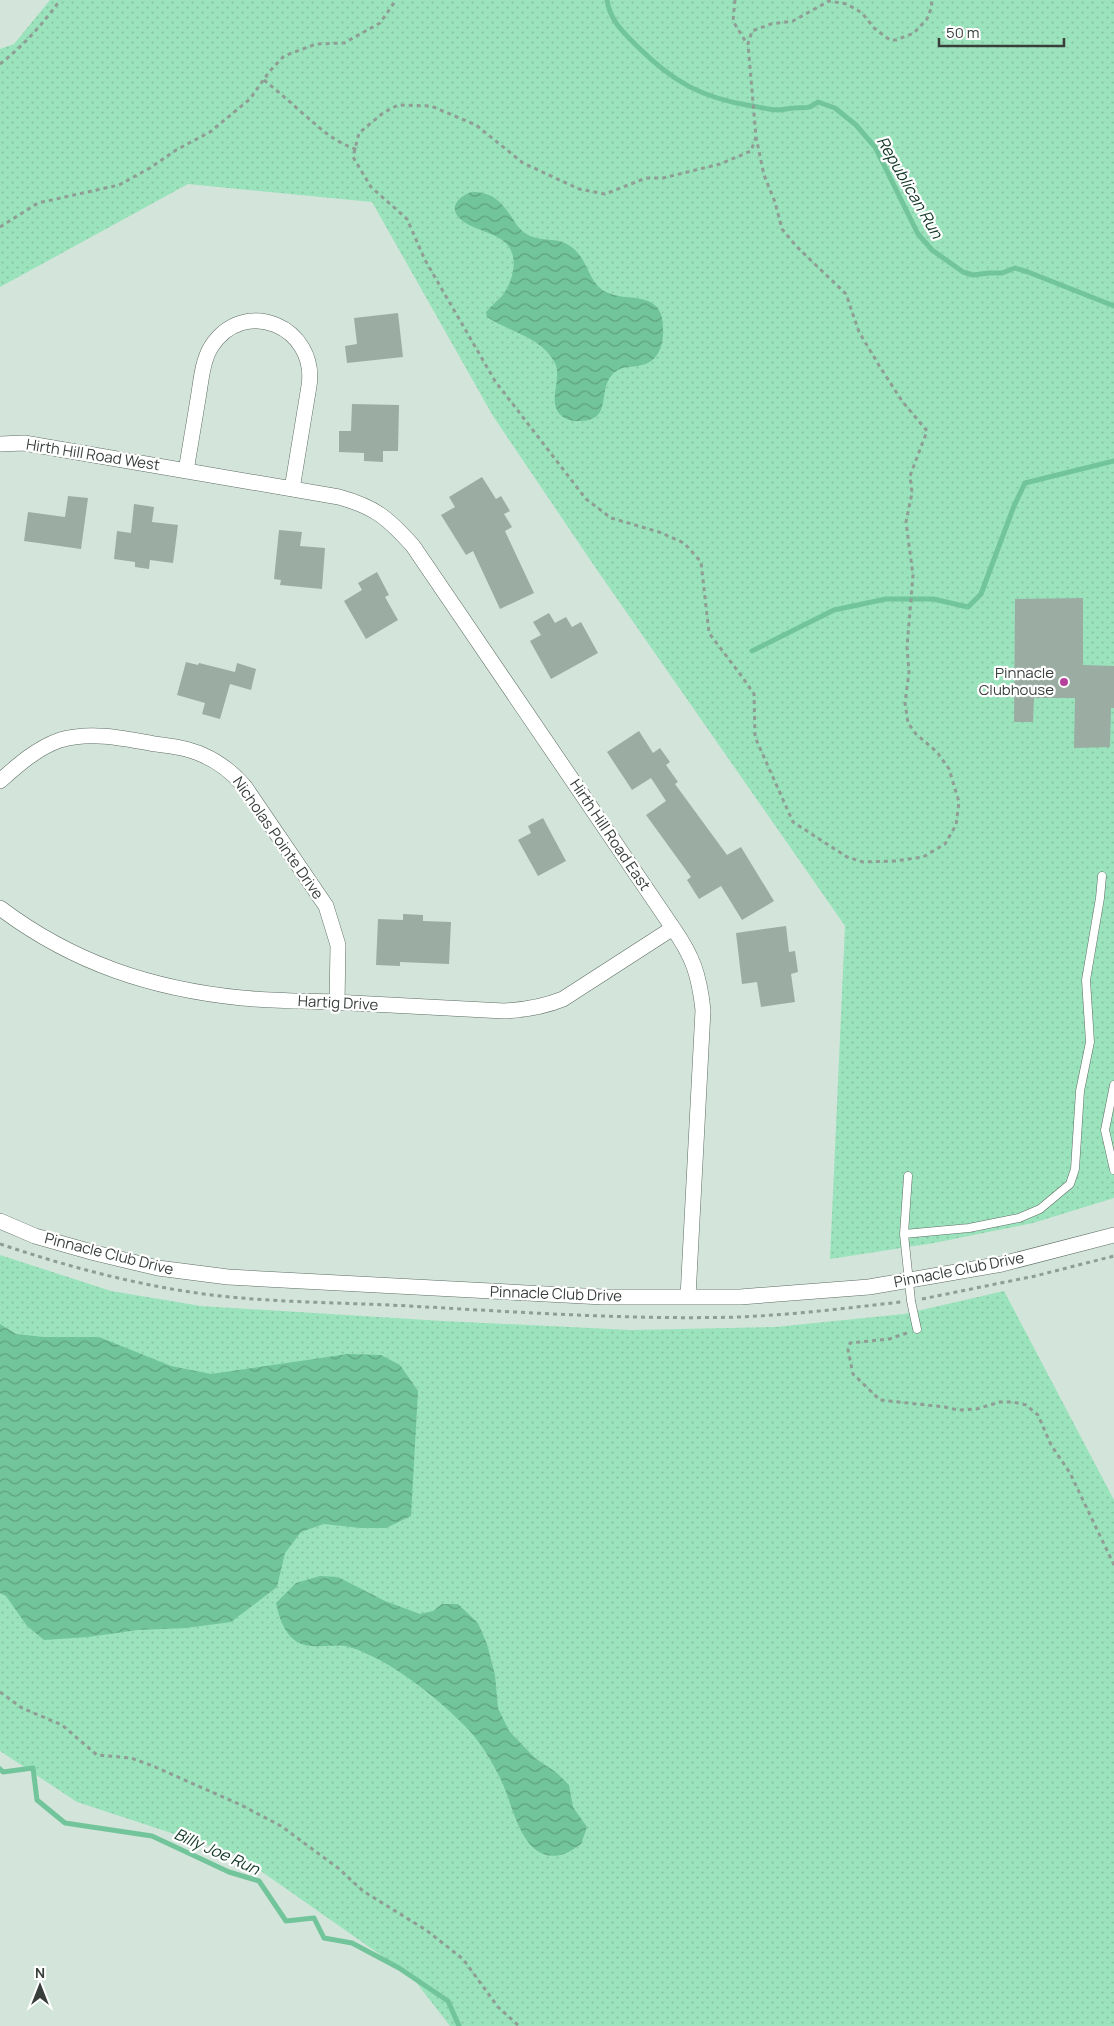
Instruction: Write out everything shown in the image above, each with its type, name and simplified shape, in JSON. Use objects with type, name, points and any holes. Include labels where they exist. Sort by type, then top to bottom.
[{"type":"street","points":[[186,470],[203,370],[208,353],[218,338],[233,327],[251,322],[267,322],[291,333],[302,346],[310,369],[310,386],[292,489]]},
{"type":"street","name":"Hirth Hill Road West","points":[[0,444],[24,442],[202,473]]},
{"type":"street","name":"Hirth Hill Road East","points":[[202,473],[339,497],[373,509],[386,518],[413,546],[673,928],[693,961],[704,1010],[688,1297]]},
{"type":"street","name":"Nicholas Pointe Drive","points":[[0,781],[35,752],[59,741],[76,737],[109,736],[191,750],[215,761],[236,776],[245,787],[326,906],[338,945],[337,1003]]},
{"type":"street","name":"Hartig Drive","points":[[0,908],[47,940],[84,959],[157,985],[243,998],[504,1011],[527,1010],[547,1006],[563,999],[673,928]]},
{"type":"street","name":"Pinnacle Club Drive","points":[[0,1221],[35,1236],[95,1253],[158,1268],[228,1278],[594,1296],[740,1298],[869,1287],[1002,1264],[1114,1235]]},
{"type":"lane","points":[[904,1234],[969,1228],[1019,1218],[1040,1209],[1070,1184],[1075,1169],[1080,1091],[1090,1042],[1086,980],[1102,876]]},
{"type":"lane","points":[[1114,1085],[1105,1130],[1114,1170]]},
{"type":"lane","points":[[908,1176],[904,1234],[916,1329]]},
{"type":"path","points":[[0,64],[20,49],[60,0]]},
{"type":"path","points":[[0,227],[38,203],[119,185],[150,168],[176,150],[210,132],[250,99],[269,72],[284,56],[316,44],[344,42],[380,22],[396,0]]},
{"type":"path","points":[[735,0],[733,21],[748,44]]},
{"type":"path","points":[[756,137],[751,151],[720,164],[663,178],[646,178],[605,194],[579,188],[523,163],[476,125],[431,106],[398,105],[383,113],[359,133],[353,157],[371,187],[407,218],[425,260],[495,381],[586,499],[611,518],[659,532],[684,543],[701,562],[709,633],[754,694],[755,737],[793,822],[847,857],[863,862],[894,861],[923,857],[945,844],[956,825],[959,802],[950,769],[937,752],[916,734],[908,723],[905,703],[909,672],[907,647],[912,587],[912,555],[906,522],[912,493],[910,476],[927,431],[902,401],[859,332],[846,294],[796,246],[782,229],[775,202],[764,176],[756,137],[748,44],[752,31],[771,24],[793,21],[829,2],[847,4],[862,13],[876,30],[890,40],[896,40],[914,33],[927,19],[932,6],[931,0]]},
{"type":"path","points":[[264,80],[319,129],[339,143],[355,149]]},
{"type":"path","points":[[916,1329],[889,1339],[850,1343],[848,1350],[853,1374],[880,1400],[958,1410],[976,1409],[1000,1402],[1026,1405],[1038,1415],[1051,1445],[1070,1473],[1114,1565]]},
{"type":"path","points":[[0,1692],[22,1708],[62,1725],[97,1755],[131,1758],[153,1766],[241,1805],[281,1826],[338,1868],[363,1891],[426,1930],[463,1959],[498,2008],[519,2026]]},
{"type":"shaded area","points":[[50,0],[1114,0],[1114,1198],[1033,1223],[934,1243],[830,1259],[845,926],[597,570],[493,416],[372,202],[188,184],[0,287],[0,49],[14,44]]},
{"type":"shaded area","points":[[0,1255],[111,1291],[201,1306],[631,1330],[775,1327],[904,1314],[1004,1291],[1114,1500],[1114,2026],[450,2026],[412,1977],[238,1855],[77,1802],[0,1751]]},
{"type":"water","points":[[471,192],[479,192],[496,199],[525,233],[571,246],[581,257],[593,280],[608,293],[647,301],[654,304],[659,310],[662,318],[663,339],[658,353],[649,362],[617,370],[606,387],[601,410],[598,415],[591,419],[574,421],[563,417],[555,405],[557,370],[549,354],[534,341],[487,317],[486,312],[502,296],[510,282],[514,259],[508,245],[502,240],[469,225],[459,218],[455,209],[456,205],[461,198]]},
{"type":"water","points":[[0,1324],[16,1334],[44,1337],[99,1337],[171,1366],[211,1374],[348,1354],[381,1355],[400,1365],[418,1391],[411,1516],[386,1528],[360,1528],[324,1524],[301,1532],[285,1553],[277,1587],[231,1622],[186,1628],[138,1630],[88,1637],[44,1640],[27,1626],[6,1596],[0,1593]]},
{"type":"water","points":[[320,1576],[338,1577],[385,1601],[420,1614],[433,1611],[442,1604],[458,1604],[478,1623],[487,1644],[495,1675],[498,1708],[509,1731],[535,1758],[557,1773],[569,1785],[573,1807],[587,1827],[581,1844],[564,1854],[550,1856],[539,1852],[530,1844],[516,1820],[498,1774],[479,1743],[451,1712],[394,1668],[364,1652],[349,1647],[336,1645],[309,1646],[292,1639],[283,1625],[276,1603],[296,1583]]},
{"type":"building","points":[[398,313],[403,357],[347,363],[345,346],[357,344],[354,318]]},
{"type":"building","points":[[352,404],[399,405],[398,451],[383,451],[383,462],[364,461],[364,453],[339,452],[339,431],[351,431]]},
{"type":"building","points":[[482,477],[496,499],[501,496],[510,511],[504,514],[512,527],[505,531],[534,593],[500,609],[473,551],[466,555],[441,515],[455,507],[449,497]]},
{"type":"building","points":[[68,496],[88,498],[81,549],[24,541],[28,512],[65,517]]},
{"type":"building","points":[[134,504],[154,507],[152,522],[178,525],[173,563],[150,560],[149,569],[135,567],[135,562],[114,559],[117,531],[131,533]]},
{"type":"building","points":[[279,530],[302,532],[300,546],[325,548],[322,589],[280,585],[281,580],[274,579]]},
{"type":"building","points":[[377,572],[389,595],[385,597],[398,620],[366,639],[344,601],[362,590],[358,583]]},
{"type":"building","name":"Pinnacle Clubhouse","points":[[1083,598],[1083,665],[1114,666],[1114,708],[1111,708],[1110,747],[1074,748],[1075,698],[1034,698],[1033,722],[1014,722],[1015,599]]},
{"type":"building","points":[[549,613],[555,623],[566,617],[572,627],[581,622],[598,653],[551,679],[530,641],[541,635],[533,622]]},
{"type":"building","points":[[186,662],[198,665],[199,663],[235,672],[237,663],[256,669],[251,690],[230,684],[220,719],[202,714],[205,703],[177,695]]},
{"type":"building","points":[[639,731],[653,753],[660,748],[670,762],[666,765],[678,782],[675,784],[727,855],[741,847],[774,901],[742,920],[721,886],[699,899],[687,880],[691,877],[646,815],[666,801],[651,778],[632,790],[607,752]]},
{"type":"building","points":[[543,818],[566,861],[538,876],[518,840],[531,833],[528,826]]},
{"type":"building","points":[[403,914],[423,915],[423,921],[451,922],[449,964],[400,962],[400,966],[376,965],[378,919],[403,920]]},
{"type":"building","points":[[786,926],[789,952],[795,951],[798,972],[791,974],[795,1002],[761,1007],[757,982],[742,984],[736,933]]},
{"type":"waterway","name":"Republican Run","points":[[607,0],[614,20],[628,37],[664,70],[689,87],[734,103],[772,110],[807,108],[818,102],[835,108],[856,125],[875,147],[918,234],[932,250],[963,272],[973,275],[1002,273],[1015,268],[1114,306]]},
{"type":"waterway","points":[[752,651],[834,610],[886,599],[933,599],[968,607],[981,594],[1014,506],[1025,483],[1114,461]]},
{"type":"waterway","name":"Billy Joe Run","points":[[0,1769],[3,1772],[33,1768],[37,1800],[65,1823],[152,1836],[229,1872],[259,1881],[286,1921],[314,1918],[324,1938],[352,1943],[399,1968],[448,2001],[459,2026]]},
{"type":"place","name":"Pinnacle Clubhouse","points":[[1064,682]]}]
